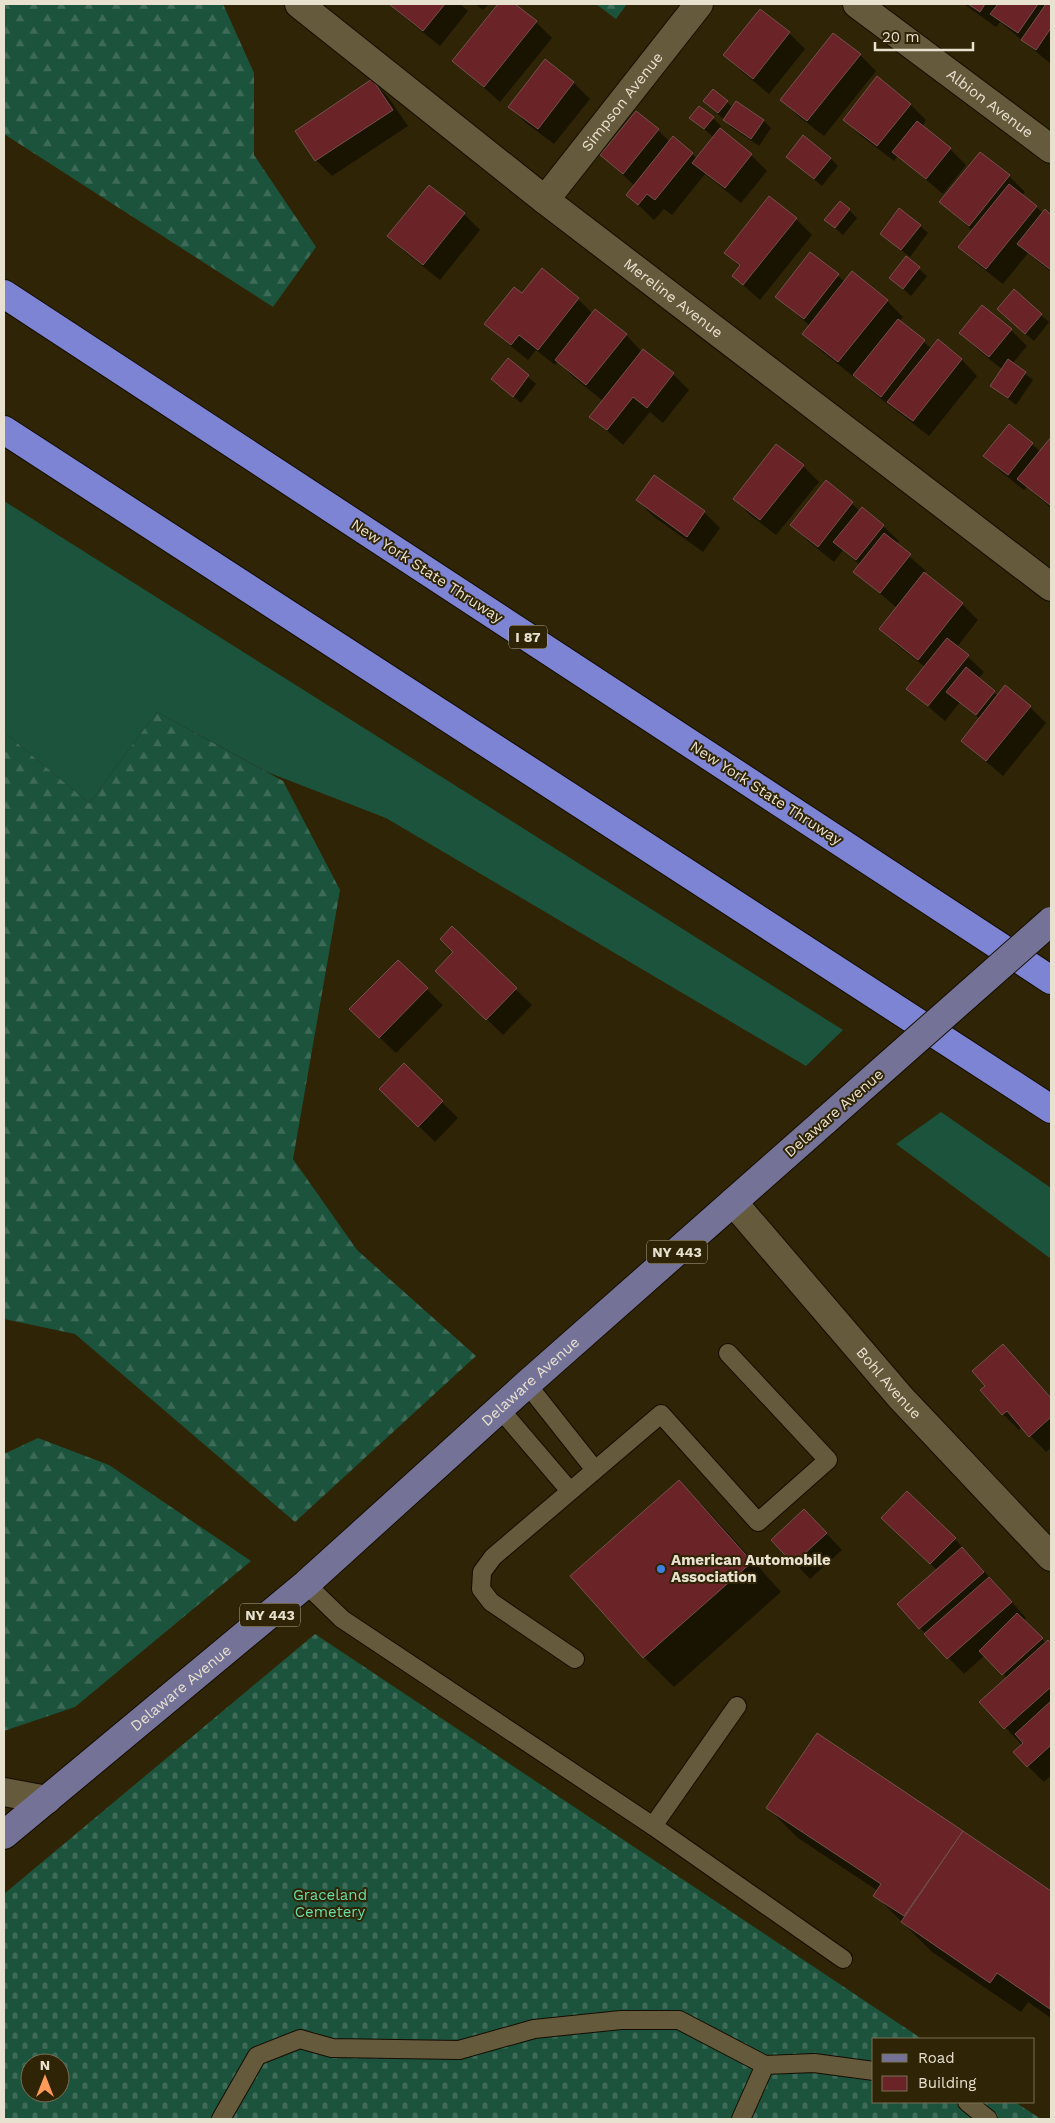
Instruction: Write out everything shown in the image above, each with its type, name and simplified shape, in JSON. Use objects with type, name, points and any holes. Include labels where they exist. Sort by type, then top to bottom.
[{"type":"highway","name":"New York State Thruway","points":[[4,294],[1051,980]]},
{"type":"highway","points":[[4,430],[1051,1109]]},
{"type":"main road","name":"Delaware Avenue","points":[[4,1835],[306,1584],[500,1408],[1051,921]]},
{"type":"street","name":"Mereline Avenue","points":[[299,4],[544,200],[1051,587]]},
{"type":"street","name":"Simpson Avenue","points":[[544,200],[699,4]]},
{"type":"street","name":"Albion Avenue","points":[[857,4],[1051,149]]},
{"type":"street","name":"Bohl Avenue","points":[[733,1202],[901,1398],[1051,1556]]},
{"type":"street","points":[[4,1792],[47,1800]]},
{"type":"lane","points":[[575,1659],[491,1602],[481,1589],[482,1572],[493,1557],[661,1414],[758,1522],[828,1460],[728,1353]]},
{"type":"lane","points":[[527,1384],[595,1470]]},
{"type":"lane","points":[[500,1408],[570,1491]]},
{"type":"lane","points":[[306,1584],[342,1619],[653,1826],[843,1959]]},
{"type":"lane","points":[[653,1826],[737,1706]]},
{"type":"lane","points":[[221,2119],[257,2056],[300,2039],[332,2048],[459,2050],[534,2029],[621,2020],[679,2020],[765,2065],[814,2063],[872,2071]]},
{"type":"lane","points":[[741,2119],[765,2065]]},
{"type":"lane","points":[[968,2103],[988,2119]]},
{"type":"green space","points":[[4,4],[223,4],[254,73],[254,155],[316,247],[273,307],[4,134]]},
{"type":"green space","points":[[596,4],[627,4],[616,19]]},
{"type":"green space","points":[[4,501],[843,1030],[806,1066],[386,818],[267,772],[157,712],[89,803],[4,732]]},
{"type":"green space","points":[[157,712],[283,781],[340,890],[293,1159],[357,1250],[476,1356],[295,1522],[75,1334],[4,1319],[4,732],[89,803]]},
{"type":"green space","points":[[941,1112],[1051,1188],[1051,1259],[896,1144]]},
{"type":"green space","points":[[38,1438],[109,1465],[251,1561],[75,1707],[4,1731],[4,1454]]},
{"type":"green space","name":"Graceland Cemetery","points":[[315,1634],[921,2038],[872,2038],[872,2103],[1017,2103],[1041,2119],[4,2119],[4,1894]]},
{"type":"building","points":[[389,4],[445,4],[423,31]]},
{"type":"building","points":[[498,4],[515,4],[537,21],[484,87],[452,61]]},
{"type":"building","points":[[968,4],[985,4],[980,12]]},
{"type":"building","points":[[998,4],[1038,4],[1018,33],[990,14]]},
{"type":"building","points":[[1046,4],[1051,4],[1051,28],[1036,50],[1021,40]]},
{"type":"building","points":[[760,9],[790,32],[753,79],[723,55]]},
{"type":"building","points":[[833,33],[861,54],[807,121],[780,100]]},
{"type":"building","points":[[545,59],[574,82],[538,129],[508,107]]},
{"type":"building","points":[[877,76],[911,104],[877,146],[843,120]]},
{"type":"building","points":[[372,79],[393,110],[315,161],[295,131]]},
{"type":"building","points":[[713,89],[728,101],[718,113],[703,101]]},
{"type":"building","points":[[736,101],[764,120],[751,139],[723,120]]},
{"type":"building","points":[[699,106],[714,117],[704,129],[689,118]]},
{"type":"building","points":[[636,111],[659,129],[623,174],[600,155]]},
{"type":"building","points":[[917,121],[951,148],[926,179],[892,152]]},
{"type":"building","points":[[720,128],[752,154],[725,188],[692,163]]},
{"type":"building","points":[[803,135],[831,158],[814,179],[786,157]]},
{"type":"building","points":[[673,136],[693,153],[655,200],[647,194],[638,205],[626,195]]},
{"type":"building","points":[[980,152],[1010,175],[969,226],[939,202]]},
{"type":"building","points":[[1009,184],[1037,206],[986,269],[958,247]]},
{"type":"building","points":[[429,185],[465,213],[423,265],[387,236]]},
{"type":"building","points":[[769,196],[797,218],[743,285],[732,276],[740,265],[724,253]]},
{"type":"building","points":[[840,201],[850,209],[835,228],[824,220]]},
{"type":"building","points":[[899,208],[921,225],[901,250],[880,234]]},
{"type":"building","points":[[1045,209],[1051,215],[1051,270],[1017,244]]},
{"type":"building","points":[[810,252],[839,274],[804,319],[775,297]]},
{"type":"building","points":[[906,256],[920,267],[903,289],[889,278]]},
{"type":"building","points":[[542,268],[579,298],[538,350],[519,335],[511,345],[484,324],[514,287],[522,293]]},
{"type":"building","points":[[852,271],[888,300],[838,362],[802,334]]},
{"type":"building","points":[[1014,289],[1042,314],[1025,334],[997,309]]},
{"type":"building","points":[[982,305],[1012,329],[989,357],[959,333]]},
{"type":"building","points":[[595,309],[627,334],[586,385],[555,360]]},
{"type":"building","points":[[898,319],[925,340],[881,397],[853,375]]},
{"type":"building","points":[[938,339],[962,359],[913,421],[887,402]]},
{"type":"building","points":[[643,349],[674,373],[647,408],[633,397],[607,430],[589,417]]},
{"type":"building","points":[[508,358],[529,375],[513,397],[491,379]]},
{"type":"building","points":[[1008,359],[1026,372],[1008,398],[990,386]]},
{"type":"building","points":[[1009,424],[1033,443],[1008,475],[983,456]]},
{"type":"building","points":[[1051,437],[1051,503],[1050,505],[1017,479]]},
{"type":"building","points":[[776,444],[804,465],[760,520],[733,499]]},
{"type":"building","points":[[654,475],[705,511],[687,537],[636,500]]},
{"type":"building","points":[[826,480],[853,502],[818,547],[790,525]]},
{"type":"building","points":[[862,507],[884,525],[856,560],[833,542]]},
{"type":"building","points":[[884,533],[911,554],[880,593],[853,572]]},
{"type":"building","points":[[924,572],[963,603],[918,660],[879,629]]},
{"type":"building","points":[[947,638],[969,655],[928,706],[906,689]]},
{"type":"building","points":[[966,667],[995,691],[976,715],[946,692]]},
{"type":"building","points":[[1005,685],[1031,706],[986,761],[961,741]]},
{"type":"building","points":[[452,926],[517,988],[486,1020],[435,971],[453,952],[440,939]]},
{"type":"building","points":[[398,960],[428,988],[379,1038],[349,1009]]},
{"type":"building","points":[[404,1063],[443,1101],[418,1127],[379,1089]]},
{"type":"building","points":[[1003,1344],[1051,1398],[1051,1417],[1029,1437],[1007,1411],[1002,1415],[980,1390],[985,1386],[972,1371]]},
{"type":"building","name":"American Automobile Association","points":[[679,1480],[752,1562],[643,1658],[570,1576]]},
{"type":"building","points":[[907,1491],[956,1538],[930,1564],[881,1518]]},
{"type":"building","points":[[804,1509],[827,1533],[793,1564],[771,1540]]},
{"type":"building","points":[[962,1547],[984,1572],[919,1629],[897,1604]]},
{"type":"building","points":[[989,1577],[1012,1602],[947,1659],[924,1634]]},
{"type":"building","points":[[1017,1613],[1043,1638],[1002,1675],[979,1651]]},
{"type":"building","points":[[1048,1640],[1051,1643],[1051,1687],[1004,1729],[979,1702]]},
{"type":"building","points":[[1051,1701],[1051,1745],[1027,1767],[1013,1752],[1023,1743],[1015,1734]]},
{"type":"building","points":[[817,1733],[963,1831],[904,1916],[873,1896],[881,1884],[766,1808]]},
{"type":"building","points":[[963,1831],[1051,1891],[1050,2009],[997,1973],[990,1983],[901,1922]]},
{"type":"place","name":"American Automobile Association","points":[[661,1569]]}]
